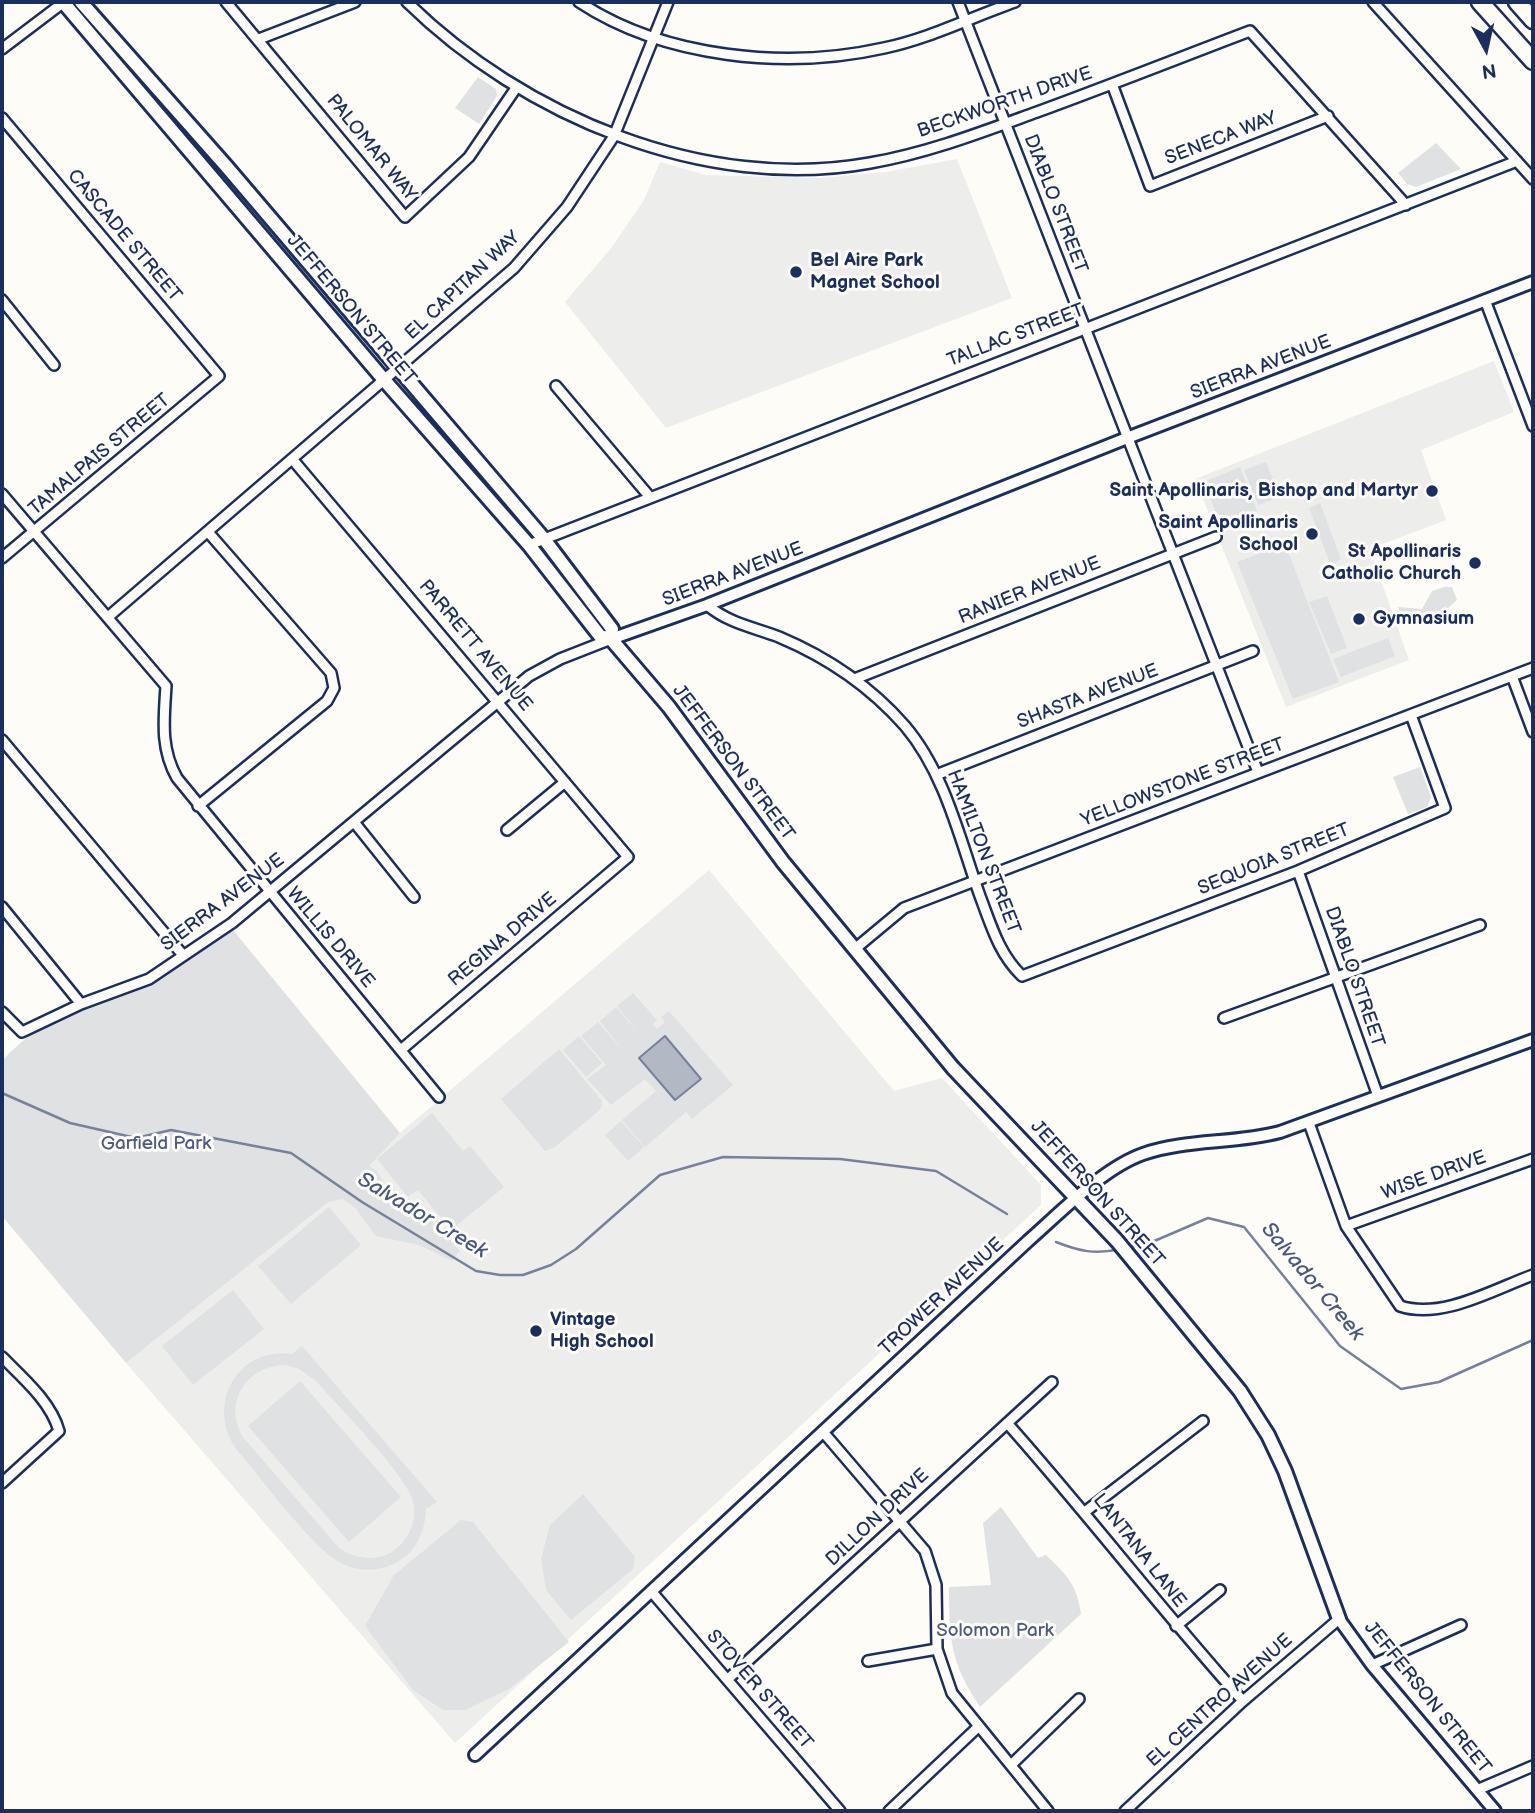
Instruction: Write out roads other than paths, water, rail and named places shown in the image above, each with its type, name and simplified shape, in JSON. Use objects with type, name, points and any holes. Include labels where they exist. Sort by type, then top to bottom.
[{"type":"highway","points":[[1480,2],[1533,61]]},
{"type":"highway","points":[[1517,2],[1533,20]]},
{"type":"main road","name":"JEFFERSON STREET","points":[[63,2],[385,382],[529,545],[600,636],[611,639],[669,707],[783,862],[953,1068],[1117,1241],[1240,1391],[1268,1435],[1285,1471],[1339,1619]]},
{"type":"main road","name":"JEFFERSON STREET","points":[[81,2],[218,156],[544,539],[612,629],[611,639]]},
{"type":"street","points":[[2,49],[63,2]]},
{"type":"street","name":"PALOMAR WAY","points":[[226,2],[405,217],[469,157],[516,88]]},
{"type":"street","points":[[258,38],[355,2]]},
{"type":"street","name":"BECKWORTH DRIVE","points":[[407,2],[479,64],[516,88],[614,136],[732,165],[802,168],[867,164],[933,150],[1250,31],[1406,205]]},
{"type":"street","points":[[579,2],[656,37],[768,58],[828,58],[886,48],[1014,2]]},
{"type":"street","name":"EL CAPITAN WAY","points":[[108,617],[385,382],[514,268],[567,206],[614,136],[668,2]]},
{"type":"street","name":"DIABLO STREET","points":[[958,2],[1258,772]]},
{"type":"street","points":[[1373,2],[1533,179]]},
{"type":"street","name":"SENECA WAY","points":[[1112,84],[1150,186],[1328,116]]},
{"type":"street","name":"CASCADE STREET","points":[[2,118],[219,376]]},
{"type":"street","name":"TALLAC STREET","points":[[529,545],[649,496],[1517,161]]},
{"type":"street","name":"SIERRA AVENUE","points":[[2,1012],[22,1032],[81,1004],[149,979],[182,954],[232,923],[499,701],[546,667],[611,639],[708,605],[1127,438],[1533,282]]},
{"type":"street","points":[[2,300],[54,365]]},
{"type":"street","points":[[1485,300],[1533,426]]},
{"type":"street","name":"TAMALPAIS STREET","points":[[2,558],[219,376]]},
{"type":"street","points":[[556,386],[649,496]]},
{"type":"street","name":"PARRETT AVENUE","points":[[293,460],[628,857]]},
{"type":"street","name":"WILLIS DRIVE","points":[[2,494],[166,685],[166,754],[177,778],[439,1097]]},
{"type":"street","points":[[198,806],[327,701],[334,688],[331,673],[208,532]]},
{"type":"street","name":"RANIER AVENUE","points":[[857,678],[1216,537]]},
{"type":"street","name":"HAMILTON STREET","points":[[708,605],[725,620],[778,637],[857,678],[906,727],[936,775],[994,936],[1009,963],[1022,976]]},
{"type":"street","name":"SHASTA AVENUE","points":[[936,775],[1253,651]]},
{"type":"street","name":"YELLOWSTONE STREET","points":[[856,948],[904,908],[1533,668]]},
{"type":"street","points":[[1512,676],[1533,732]]},
{"type":"street","name":"SEQUOIA STREET","points":[[1022,976],[1298,871],[1445,808],[1410,715]]},
{"type":"street","points":[[2,740],[182,954]]},
{"type":"street","points":[[507,830],[565,782]]},
{"type":"street","points":[[354,822],[414,897]]},
{"type":"street","name":"REGINA DRIVE","points":[[402,1049],[628,857]]},
{"type":"street","name":"DIABLO STREET","points":[[1298,871],[1378,1096]]},
{"type":"street","points":[[2,907],[81,1004]]},
{"type":"street","points":[[1224,1018],[1480,925]]},
{"type":"street","name":"TROWER AVENUE","points":[[475,1755],[1078,1198],[1141,1154],[1190,1145],[1253,1139],[1309,1123],[1533,1040]]},
{"type":"street","points":[[1309,1123],[1346,1226],[1400,1306],[1413,1311],[1440,1309],[1533,1275]]},
{"type":"street","name":"WISE DRIVE","points":[[1346,1226],[1533,1159]]},
{"type":"street","points":[[2,1357],[26,1381],[56,1420],[59,1432],[2,1483]]},
{"type":"street","name":"DILLON DRIVE","points":[[728,1679],[1052,1382]]},
{"type":"street","points":[[1086,1511],[1203,1421]]},
{"type":"street","name":"LANTANA LANE","points":[[1007,1423],[1086,1511],[1177,1626],[1243,1701]]},
{"type":"street","points":[[824,1433],[925,1551],[934,1576],[937,1649],[952,1693],[1048,1811]]},
{"type":"street","points":[[1177,1626],[1220,1590]]},
{"type":"street","name":"STOVER STREET","points":[[651,1591],[840,1811]]},
{"type":"street","name":"JEFFERSON STREET","points":[[1339,1619],[1372,1665],[1495,1811]]},
{"type":"street","name":"EL CENTRO AVENUE","points":[[1125,1811],[1243,1701],[1339,1619]]},
{"type":"street","points":[[1372,1665],[1461,1625]]},
{"type":"street","points":[[868,1661],[937,1649]]},
{"type":"street","points":[[1011,1765],[1079,1699]]},
{"type":"street","points":[[888,1811],[978,1727]]},
{"type":"street","points":[[1477,1790],[1533,1766]]},
{"type":"waterway","name":"Salvador Creek","points":[[2,1093],[70,1123],[136,1138],[171,1130],[291,1153],[362,1202],[476,1271],[500,1275],[523,1275],[551,1265],[576,1249],[660,1175],[723,1157],[840,1159],[936,1171],[1007,1214]]},
{"type":"waterway","name":"Salvador Creek","points":[[1126,1248],[1152,1242],[1208,1218],[1244,1227],[1340,1346],[1401,1389],[1439,1382],[1533,1340]]},
{"type":"waterway","name":"Salvador Creek","points":[[1056,1242],[1087,1251],[1120,1249]]},
{"type":"place","name":"Bel Aire Park Magnet School","points":[[796,272]]},
{"type":"place","name":"Saint Apollinaris, Bishop and Martyr","points":[[1432,491]]},
{"type":"place","name":"Saint Apollinaris School","points":[[1312,534]]},
{"type":"place","name":"St Apollinaris Catholic Church","points":[[1475,563]]},
{"type":"place","name":"Gymnasium","points":[[1359,619]]},
{"type":"place","name":"Vintage High School","points":[[536,1331]]},
{"type":"park label","name":"Garfield Park","points":[[156,1144]]},
{"type":"park label","name":"Solomon Park","points":[[995,1631]]}]
